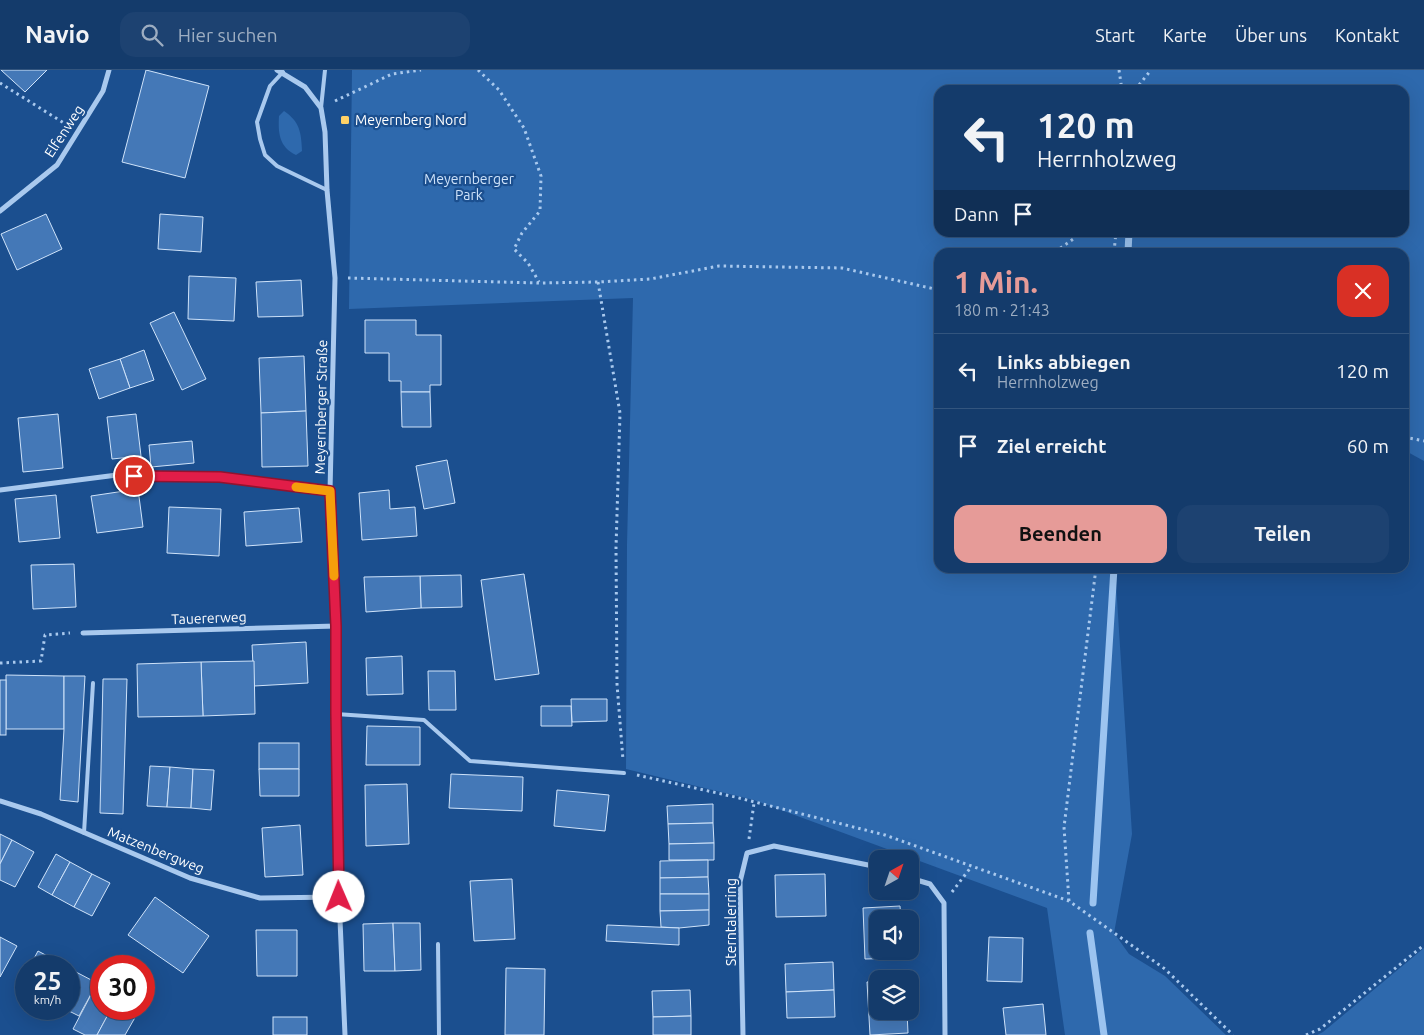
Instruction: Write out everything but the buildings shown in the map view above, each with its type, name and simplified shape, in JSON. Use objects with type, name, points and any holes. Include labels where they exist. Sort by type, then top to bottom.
[{"type":"street","name":"Elfenweg","points":[[0,211],[57,165],[103,91],[109,70]]},
{"type":"street","name":"Meyernberger Straße","points":[[280,71],[305,87],[320,108],[325,132],[327,190],[335,278],[330,491],[336,626],[339,897],[345,1035]]},
{"type":"street","points":[[0,490],[117,475],[220,477],[330,491]]},
{"type":"street","name":"Tauererweg","points":[[83,633],[336,626]]},
{"type":"street","name":"Matzenbergweg","points":[[0,801],[41,814],[190,878],[260,898],[339,897]]},
{"type":"street","points":[[747,853],[774,846],[869,865]]},
{"type":"street","name":"Sterntalerring","points":[[743,1035],[740,882],[747,853]]},
{"type":"street","points":[[919,881],[930,884],[944,903],[945,1035]]},
{"type":"lane","points":[[320,108],[325,70]]},
{"type":"lane","points":[[280,71],[270,86],[258,122],[260,139],[265,155],[277,166],[327,190]]},
{"type":"lane","points":[[84,833],[93,683]]},
{"type":"lane","points":[[336,714],[424,720],[470,761],[624,772]]},
{"type":"lane","points":[[438,944],[439,1035]]},
{"type":"path","points":[[320,108],[392,74],[421,70]]},
{"type":"path","points":[[478,70],[498,90],[524,128],[541,176],[540,211],[522,233],[514,249],[528,263],[539,283]]},
{"type":"path","points":[[1119,70],[1121,85]]},
{"type":"path","points":[[1139,85],[1151,70]]},
{"type":"path","points":[[0,83],[78,131]]},
{"type":"path","points":[[1061,248],[1076,237]]},
{"type":"path","points":[[335,278],[539,283],[598,282],[650,279],[719,266],[842,268],[934,289]]},
{"type":"path","points":[[598,282],[620,413],[616,548],[617,684],[624,772],[735,797],[885,835],[1069,901],[1164,969],[1233,1035]]},
{"type":"path","points":[[1409,438],[1424,441]]},
{"type":"path","points":[[1069,901],[1064,827],[1095,573]]},
{"type":"path","points":[[0,663],[41,660],[45,634],[83,633]]},
{"type":"path","points":[[747,853],[754,803]]},
{"type":"path","points":[[944,903],[972,866]]},
{"type":"path","points":[[1306,1035],[1320,1029],[1424,945]]},
{"type":"green space","name":"Meyernberger Park","points":[[352,70],[1424,70],[1424,461],[1409,453],[1409,248],[934,248],[934,573],[1115,573],[1132,834],[1114,933],[1129,954],[1165,976],[1226,1035],[1065,1035],[1047,908],[919,861],[919,850],[890,850],[754,800],[626,769],[627,545],[633,298],[349,309]]},
{"type":"green space","points":[[284,111],[299,128],[302,151],[296,155],[286,148],[281,139],[279,116]]},
{"type":"green space","points":[[1424,948],[1424,1035],[1317,1035],[1323,1032]]},
{"type":"waterway","points":[[1128,248],[1129,237]]},
{"type":"waterway","points":[[1093,903],[1114,573]]},
{"type":"waterway","points":[[1090,933],[1104,1035]]},
{"type":"slow traffic","points":[[296,487],[330,491],[334,576]]},
{"type":"place","name":"Meyernberg Nord","points":[[345,120]]},
{"type":"route","points":[[134,476],[220,477],[330,491],[336,626],[339,897]]}]
